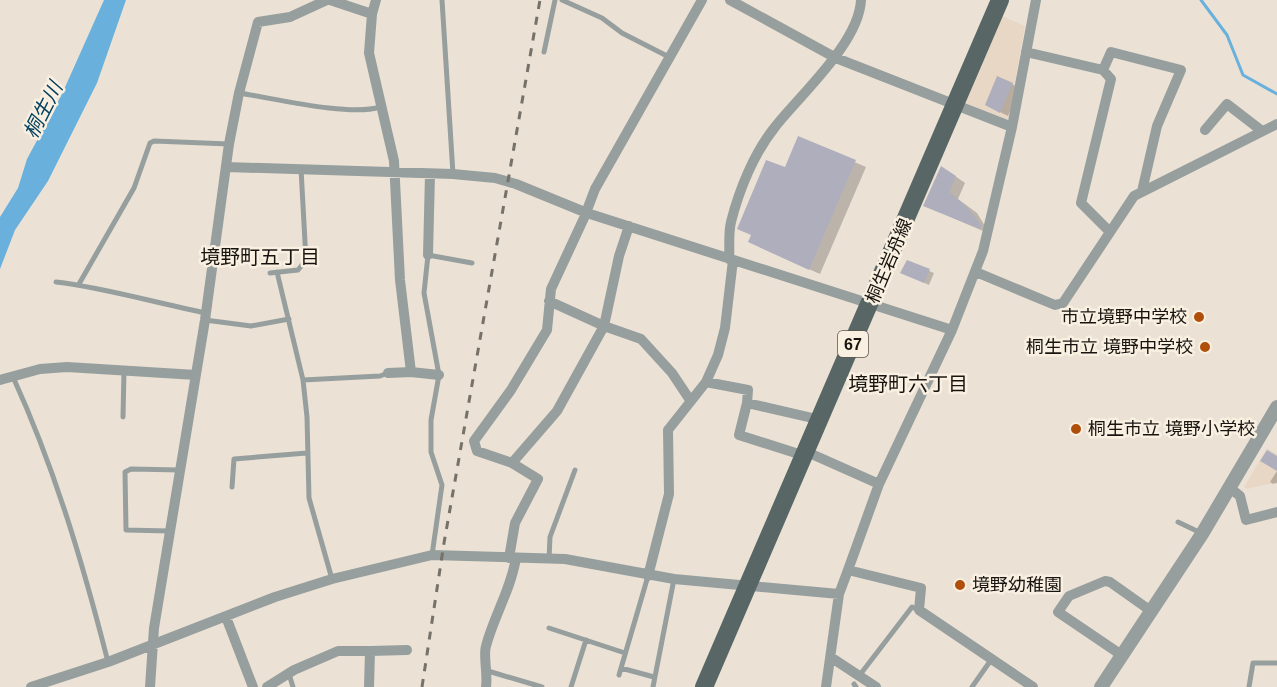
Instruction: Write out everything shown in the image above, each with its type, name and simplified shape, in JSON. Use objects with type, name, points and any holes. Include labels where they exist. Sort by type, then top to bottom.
[{"type":"main road","name":"桐生岩舟線","points":[[704,687],[821,420],[1000,0]]},
{"type":"street","points":[[150,687],[153,644],[169,531],[206,317],[229,144],[239,93],[258,22],[290,16],[328,0],[372,14]]},
{"type":"street","points":[[376,0],[372,14],[369,53],[395,172],[400,279],[411,372]]},
{"type":"street","points":[[486,687],[488,671],[485,648],[502,606],[513,558],[515,523],[538,479],[512,463],[477,451],[474,441],[511,390],[548,330],[549,301],[555,277],[587,213],[595,189],[702,0]]},
{"type":"street","points":[[730,0],[836,58],[1012,127]]},
{"type":"street","points":[[648,576],[669,494],[668,430],[706,382],[718,355],[725,328],[731,260],[731,224],[760,150],[774,128],[836,58],[850,31],[861,0]]},
{"type":"street","points":[[826,687],[832,658],[839,594],[879,484],[952,330],[976,272],[1012,127],[1036,0]]},
{"type":"street","points":[[1026,52],[1103,70],[1111,79],[1082,203],[1109,231]]},
{"type":"street","points":[[1103,70],[1111,52],[1181,70],[1157,126],[1142,191]]},
{"type":"street","points":[[1205,130],[1227,104],[1262,131]]},
{"type":"street","points":[[976,272],[1055,304],[1063,303],[1128,202],[1142,191],[1277,124]]},
{"type":"street","points":[[226,167],[480,175],[516,184],[552,201],[587,213],[952,330]]},
{"type":"street","points":[[428,255],[430,174]]},
{"type":"street","points":[[512,463],[557,411],[604,326],[619,256],[629,226]]},
{"type":"street","points":[[549,301],[604,326],[641,339],[672,373],[690,400]]},
{"type":"street","points":[[0,380],[40,369],[67,367],[196,375]]},
{"type":"street","points":[[388,373],[411,372],[439,375]]},
{"type":"street","points":[[706,382],[748,390],[739,435],[806,454],[879,484]]},
{"type":"street","points":[[747,403],[821,420]]},
{"type":"street","points":[[1105,684],[1202,534],[1277,407]]},
{"type":"street","points":[[1230,488],[1240,496],[1246,520],[1277,512]]},
{"type":"street","points":[[31,687],[108,662],[274,597],[332,579],[432,555],[565,559],[648,576],[839,594]]},
{"type":"street","points":[[848,570],[921,588],[919,610],[1032,687]]},
{"type":"street","points":[[1122,656],[1058,612],[1069,596],[1105,581],[1110,582],[1151,611]]},
{"type":"street","points":[[226,616],[254,687]]},
{"type":"street","points":[[267,687],[288,673],[338,651],[407,650]]},
{"type":"street","points":[[369,687],[370,651]]},
{"type":"street","points":[[832,658],[855,683],[876,687]]},
{"type":"lane","points":[[442,0],[453,174]]},
{"type":"lane","points":[[544,52],[555,0]]},
{"type":"lane","points":[[562,0],[602,18],[622,33],[669,57]]},
{"type":"lane","points":[[239,93],[330,107],[372,109],[380,107]]},
{"type":"lane","points":[[79,285],[134,188],[150,143],[154,141],[229,144]]},
{"type":"lane","points":[[270,273],[298,270],[306,260],[302,169]]},
{"type":"lane","points":[[432,555],[442,492],[441,478],[431,452],[430,439],[439,375],[424,293],[428,255],[472,263]]},
{"type":"lane","points":[[277,272],[303,380],[307,417],[309,498],[332,579]]},
{"type":"lane","points":[[56,282],[79,285],[251,326],[289,319]]},
{"type":"lane","points":[[123,417],[124,369]]},
{"type":"lane","points":[[303,380],[380,376],[388,373]]},
{"type":"lane","points":[[13,377],[39,433],[69,522],[108,662]]},
{"type":"lane","points":[[232,487],[234,459],[307,453]]},
{"type":"lane","points":[[169,531],[126,530],[125,472],[131,469],[180,470]]},
{"type":"lane","points":[[549,559],[550,537],[575,470]]},
{"type":"lane","points":[[1178,522],[1202,534]]},
{"type":"lane","points":[[648,576],[620,671],[654,677]]},
{"type":"lane","points":[[653,687],[674,579]]},
{"type":"lane","points":[[855,683],[912,608],[919,610]]},
{"type":"lane","points":[[549,628],[625,653]]},
{"type":"lane","points":[[571,687],[586,640]]},
{"type":"lane","points":[[972,687],[991,660]]},
{"type":"lane","points":[[1249,687],[1253,663],[1277,663]]},
{"type":"lane","points":[[488,671],[542,687]]},
{"type":"lane","points":[[288,673],[293,687]]},
{"type":"shaded area","points":[[1002,16],[1025,26],[1008,120],[966,103]]},
{"type":"shaded area","points":[[1267,448],[1277,454],[1277,482],[1247,489],[1244,487]]},
{"type":"water","points":[[104,0],[126,0],[97,83],[48,181],[15,230],[0,269],[0,217],[18,188],[27,159],[62,94]]},
{"type":"building","points":[[997,76],[1013,83],[1000,113],[985,105]]},
{"type":"building","points":[[798,136],[856,160],[809,270],[748,242],[751,235],[737,229],[766,160],[785,167]]},
{"type":"building","points":[[941,166],[956,176],[949,192],[966,206],[981,225],[980,229],[923,206]]},
{"type":"building","points":[[907,260],[930,269],[924,283],[900,273]]},
{"type":"building","points":[[1267,450],[1277,456],[1277,471],[1260,461]]},
{"type":"waterway","points":[[1201,0],[1227,35],[1243,75],[1277,94]]},
{"type":"railway","points":[[422,687],[444,543],[540,0]]},
{"type":"place","name":"市立境野中学校","points":[[1199,317]]},
{"type":"place","name":"桐生市立 境野中学校","points":[[1205,347]]},
{"type":"place","name":"桐生市立 境野小学校","points":[[1076,429]]},
{"type":"place","name":"境野幼稚園","points":[[960,585]]},
{"type":"district","name":"境野町五丁目","points":[[260,257]]},
{"type":"district","name":"境野町六丁目","points":[[908,384]]},
{"type":"water label","name":"桐生川","points":[[43,110]]}]
